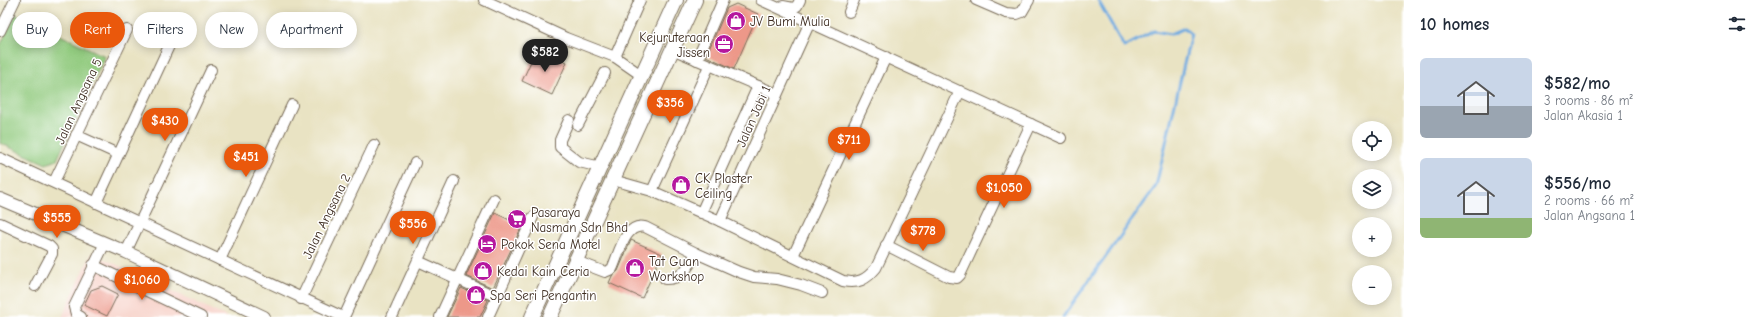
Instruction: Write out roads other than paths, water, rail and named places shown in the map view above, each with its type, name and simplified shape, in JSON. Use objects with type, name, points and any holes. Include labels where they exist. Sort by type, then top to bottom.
[{"type":"highway","points":[[532,317],[676,0]]},
{"type":"highway","points":[[550,317],[695,0]]},
{"type":"main road","points":[[0,199],[126,252],[264,317]]},
{"type":"street","points":[[0,31],[15,0]]},
{"type":"street","points":[[484,0],[566,38],[615,57],[641,75]]},
{"type":"street","points":[[615,57],[640,0]]},
{"type":"street","points":[[697,60],[723,0]]},
{"type":"street","points":[[761,0],[1061,138]]},
{"type":"street","points":[[770,0],[788,8],[793,8],[797,6],[800,0]]},
{"type":"street","points":[[849,12],[854,0]]},
{"type":"street","points":[[981,1],[1006,13],[1017,14],[1022,12],[1029,0]]},
{"type":"street","name":"Jalan Jabi 1","points":[[720,221],[810,22]]},
{"type":"street","name":"Jalan Angsana 5","points":[[54,182],[127,30]]},
{"type":"street","points":[[96,203],[168,48]]},
{"type":"street","points":[[672,49],[777,94]]},
{"type":"street","points":[[793,256],[886,57]]},
{"type":"street","points":[[652,191],[709,66]]},
{"type":"street","points":[[126,252],[211,70]]},
{"type":"street","points":[[578,125],[605,73]]},
{"type":"street","points":[[701,213],[758,86]]},
{"type":"street","points":[[613,180],[652,191],[720,221],[843,281],[853,283],[862,281],[869,277],[876,268],[960,91]]},
{"type":"street","points":[[220,260],[292,105]]},
{"type":"street","points":[[569,120],[560,140],[560,147],[579,162],[600,167]]},
{"type":"street","points":[[886,245],[949,277],[957,278],[960,275],[1031,124]]},
{"type":"street","points":[[76,136],[118,154]]},
{"type":"street","name":"Jalan Angsana 2","points":[[301,299],[374,145]]},
{"type":"street","points":[[0,158],[301,299],[343,317],[415,163]]},
{"type":"street","points":[[392,317],[454,181]]},
{"type":"street","points":[[440,317],[494,199]]},
{"type":"street","points":[[488,317],[533,216]]},
{"type":"street","points":[[0,223],[49,246],[52,249],[52,254],[35,286]]},
{"type":"street","points":[[576,261],[605,272],[609,272],[612,269],[628,233],[633,228],[639,226],[646,227],[696,253],[754,277],[777,279],[822,292]]},
{"type":"street","points":[[81,317],[76,314],[74,307],[104,243]]},
{"type":"street","points":[[665,280],[670,280],[683,273],[696,253]]},
{"type":"street","points":[[418,261],[496,297]]},
{"type":"street","points":[[93,266],[201,317]]},
{"type":"waterway","points":[[1063,317],[1156,186],[1191,34],[1185,28],[1171,34],[1154,31],[1124,47],[1098,0]]},
{"type":"place","name":"JV Bumi Mulia","points":[[736,21]]},
{"type":"place","name":"Kejuruteraan Jissen","points":[[724,44]]},
{"type":"place","name":"CK Plaster Ceiling","points":[[681,185]]},
{"type":"place","name":"Pasaraya Nasman Sdn Bhd","points":[[517,219]]},
{"type":"place","name":"Pokok Sena Motel","points":[[487,244]]},
{"type":"place","name":"Tat Guan Workshop","points":[[635,268]]},
{"type":"place","name":"Kedai Kain Ceria","points":[[483,271]]},
{"type":"place","name":"Spa Seri Pengantin","points":[[476,295]]}]
